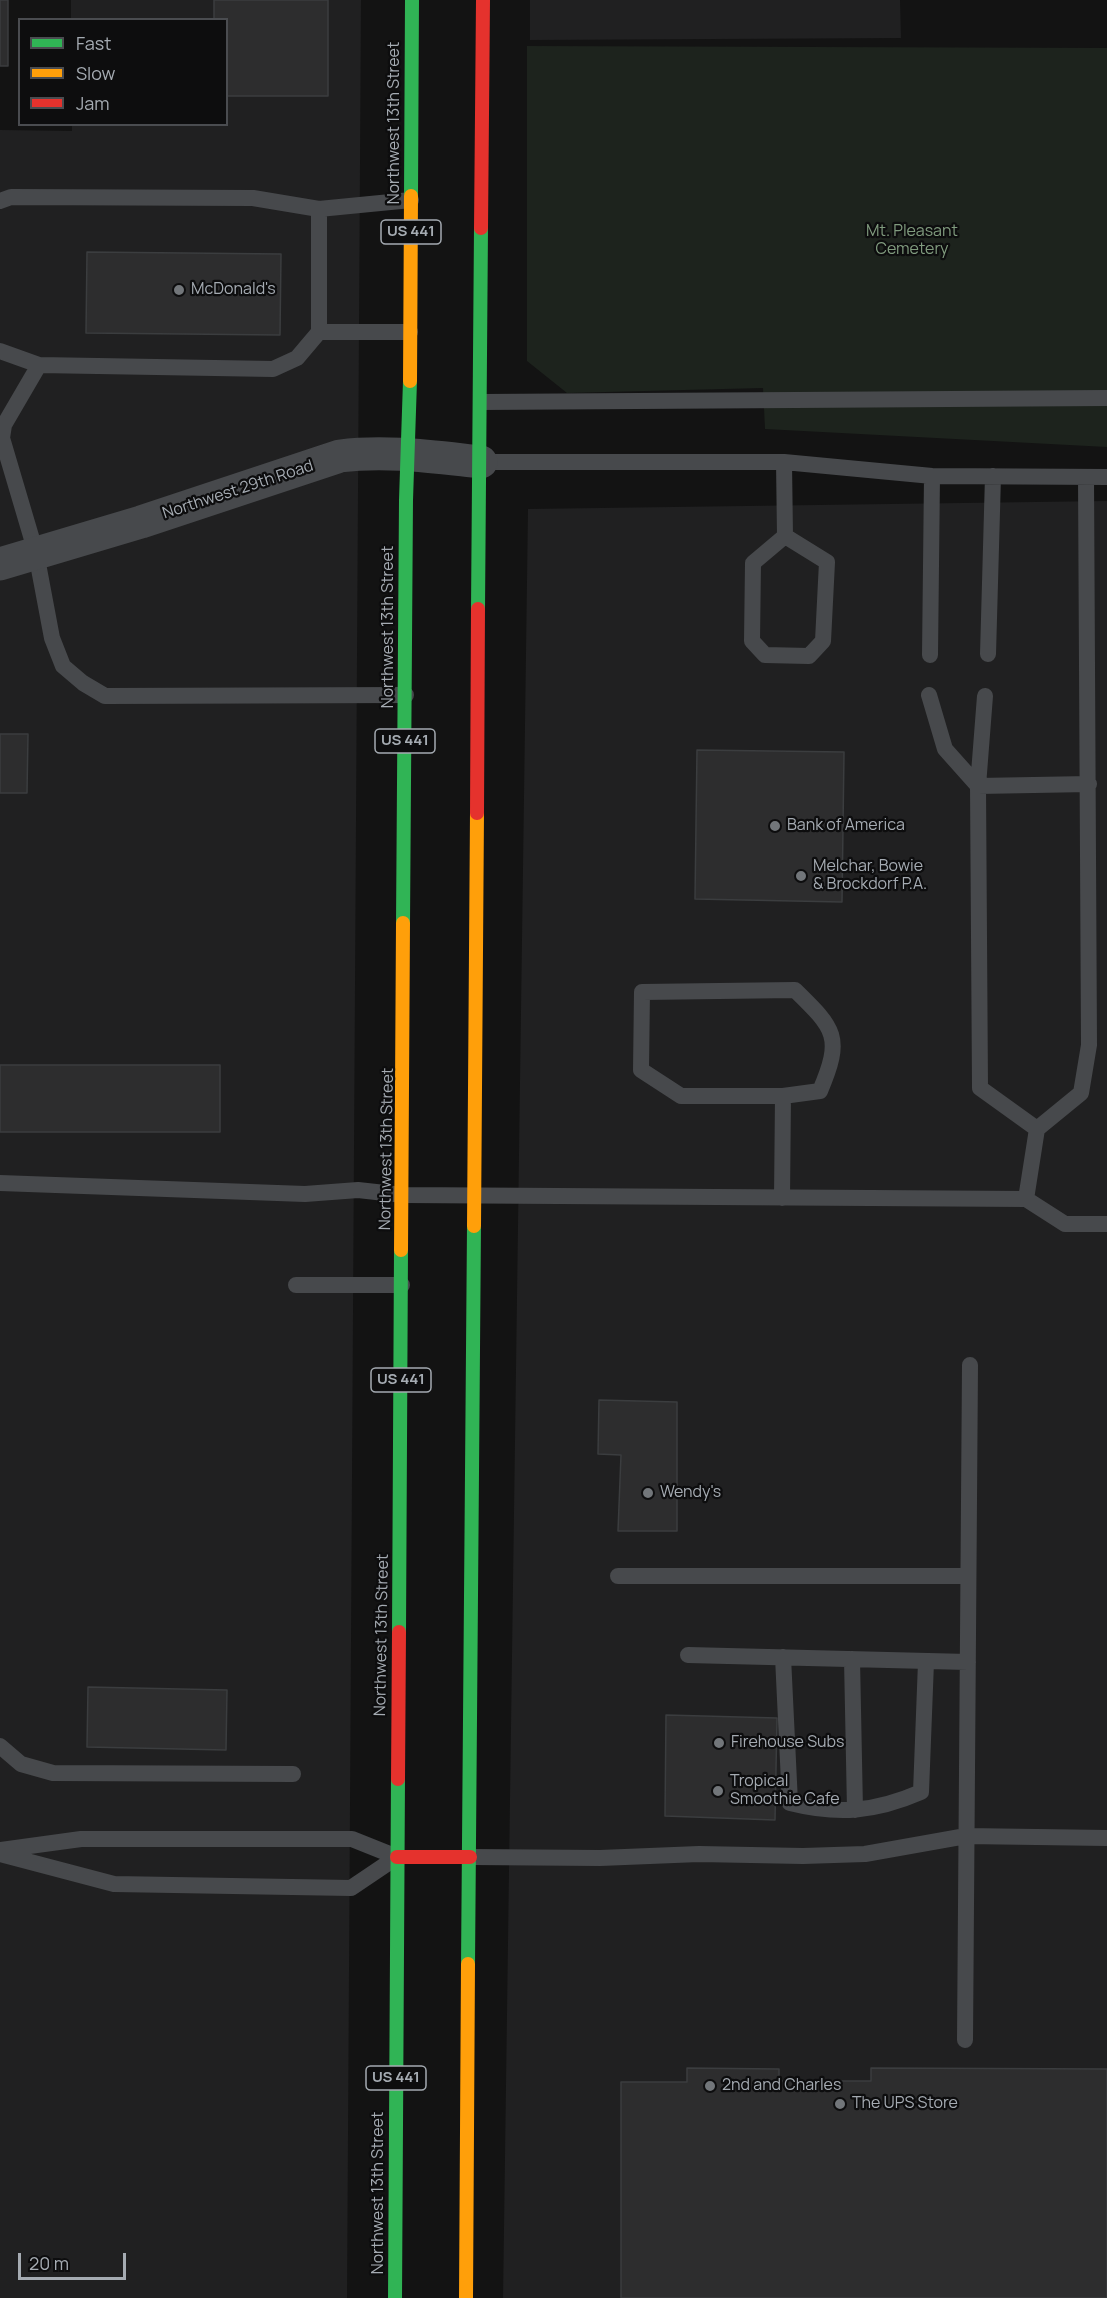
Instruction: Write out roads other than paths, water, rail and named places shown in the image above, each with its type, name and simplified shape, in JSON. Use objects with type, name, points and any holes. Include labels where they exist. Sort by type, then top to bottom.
[{"type":"main road","name":"Northwest 13th Street","points":[[395,2298],[412,0]]},
{"type":"main road","points":[[466,2298],[483,0]]},
{"type":"main road","points":[[397,1857],[470,1857]]},
{"type":"street","name":"Northwest 29th Road","points":[[0,564],[340,456],[364,453],[407,454],[481,462]]},
{"type":"lane","points":[[0,201],[11,197],[253,198],[319,209],[411,200]]},
{"type":"lane","points":[[0,351],[39,365],[273,369],[297,358],[319,332],[319,209]]},
{"type":"lane","points":[[319,332],[410,332]]},
{"type":"lane","points":[[39,365],[4,425],[2,438],[36,553],[52,638],[63,666],[83,683],[105,696],[406,694]]},
{"type":"lane","points":[[481,402],[1107,398]]},
{"type":"lane","points":[[481,462],[784,462],[932,476],[1107,477]]},
{"type":"lane","points":[[784,462],[785,536]]},
{"type":"lane","points":[[930,655],[932,476]]},
{"type":"lane","points":[[988,654],[993,476]]},
{"type":"lane","points":[[1026,1199],[1037,1129],[1081,1094],[1089,1045],[1086,477]]},
{"type":"lane","points":[[785,536],[827,562],[823,641],[810,656],[765,655],[752,641],[753,563],[785,536]]},
{"type":"lane","points":[[929,695],[945,748],[978,786]]},
{"type":"lane","points":[[985,696],[978,786],[980,1088],[1037,1129]]},
{"type":"lane","points":[[978,786],[1089,784]]},
{"type":"lane","points":[[795,990],[828,1022],[834,1058],[820,1091],[783,1096],[681,1096],[641,1070],[642,992],[795,990]]},
{"type":"lane","points":[[782,1198],[783,1096]]},
{"type":"lane","points":[[0,1183],[305,1194],[358,1190],[403,1196],[1026,1199],[1065,1224],[1107,1224]]},
{"type":"lane","points":[[296,1285],[402,1286]]},
{"type":"lane","points":[[964,2040],[970,1365]]},
{"type":"lane","points":[[618,1576],[968,1576]]},
{"type":"lane","points":[[688,1655],[968,1662]]},
{"type":"lane","points":[[783,1657],[790,1803],[820,1810],[855,1810],[890,1806],[921,1792],[926,1662]]},
{"type":"lane","points":[[852,1659],[855,1810]]},
{"type":"lane","points":[[0,1746],[21,1764],[53,1773],[293,1774]]},
{"type":"lane","points":[[470,1857],[855,1854],[925,1845],[966,1836],[1107,1838]]},
{"type":"lane","points":[[0,1852],[81,1839],[352,1839],[397,1857]]},
{"type":"lane","points":[[0,1852],[114,1884],[351,1888],[397,1857]]},
{"type":"place","name":"McDonald's","points":[[179,290]]},
{"type":"place","name":"Bank of America","points":[[775,826]]},
{"type":"place","name":"Melchar, Bowie & Brockdorf P.A.","points":[[801,876]]},
{"type":"place","name":"Wendy's","points":[[648,1493]]},
{"type":"place","name":"Firehouse Subs","points":[[719,1743]]},
{"type":"place","name":"Tropical Smoothie Cafe","points":[[718,1791]]},
{"type":"place","name":"2nd and Charles","points":[[710,2086]]},
{"type":"place","name":"The UPS Store","points":[[840,2104]]},
{"type":"park label","name":"Mt. Pleasant Cemetery","points":[[912,241]]}]
